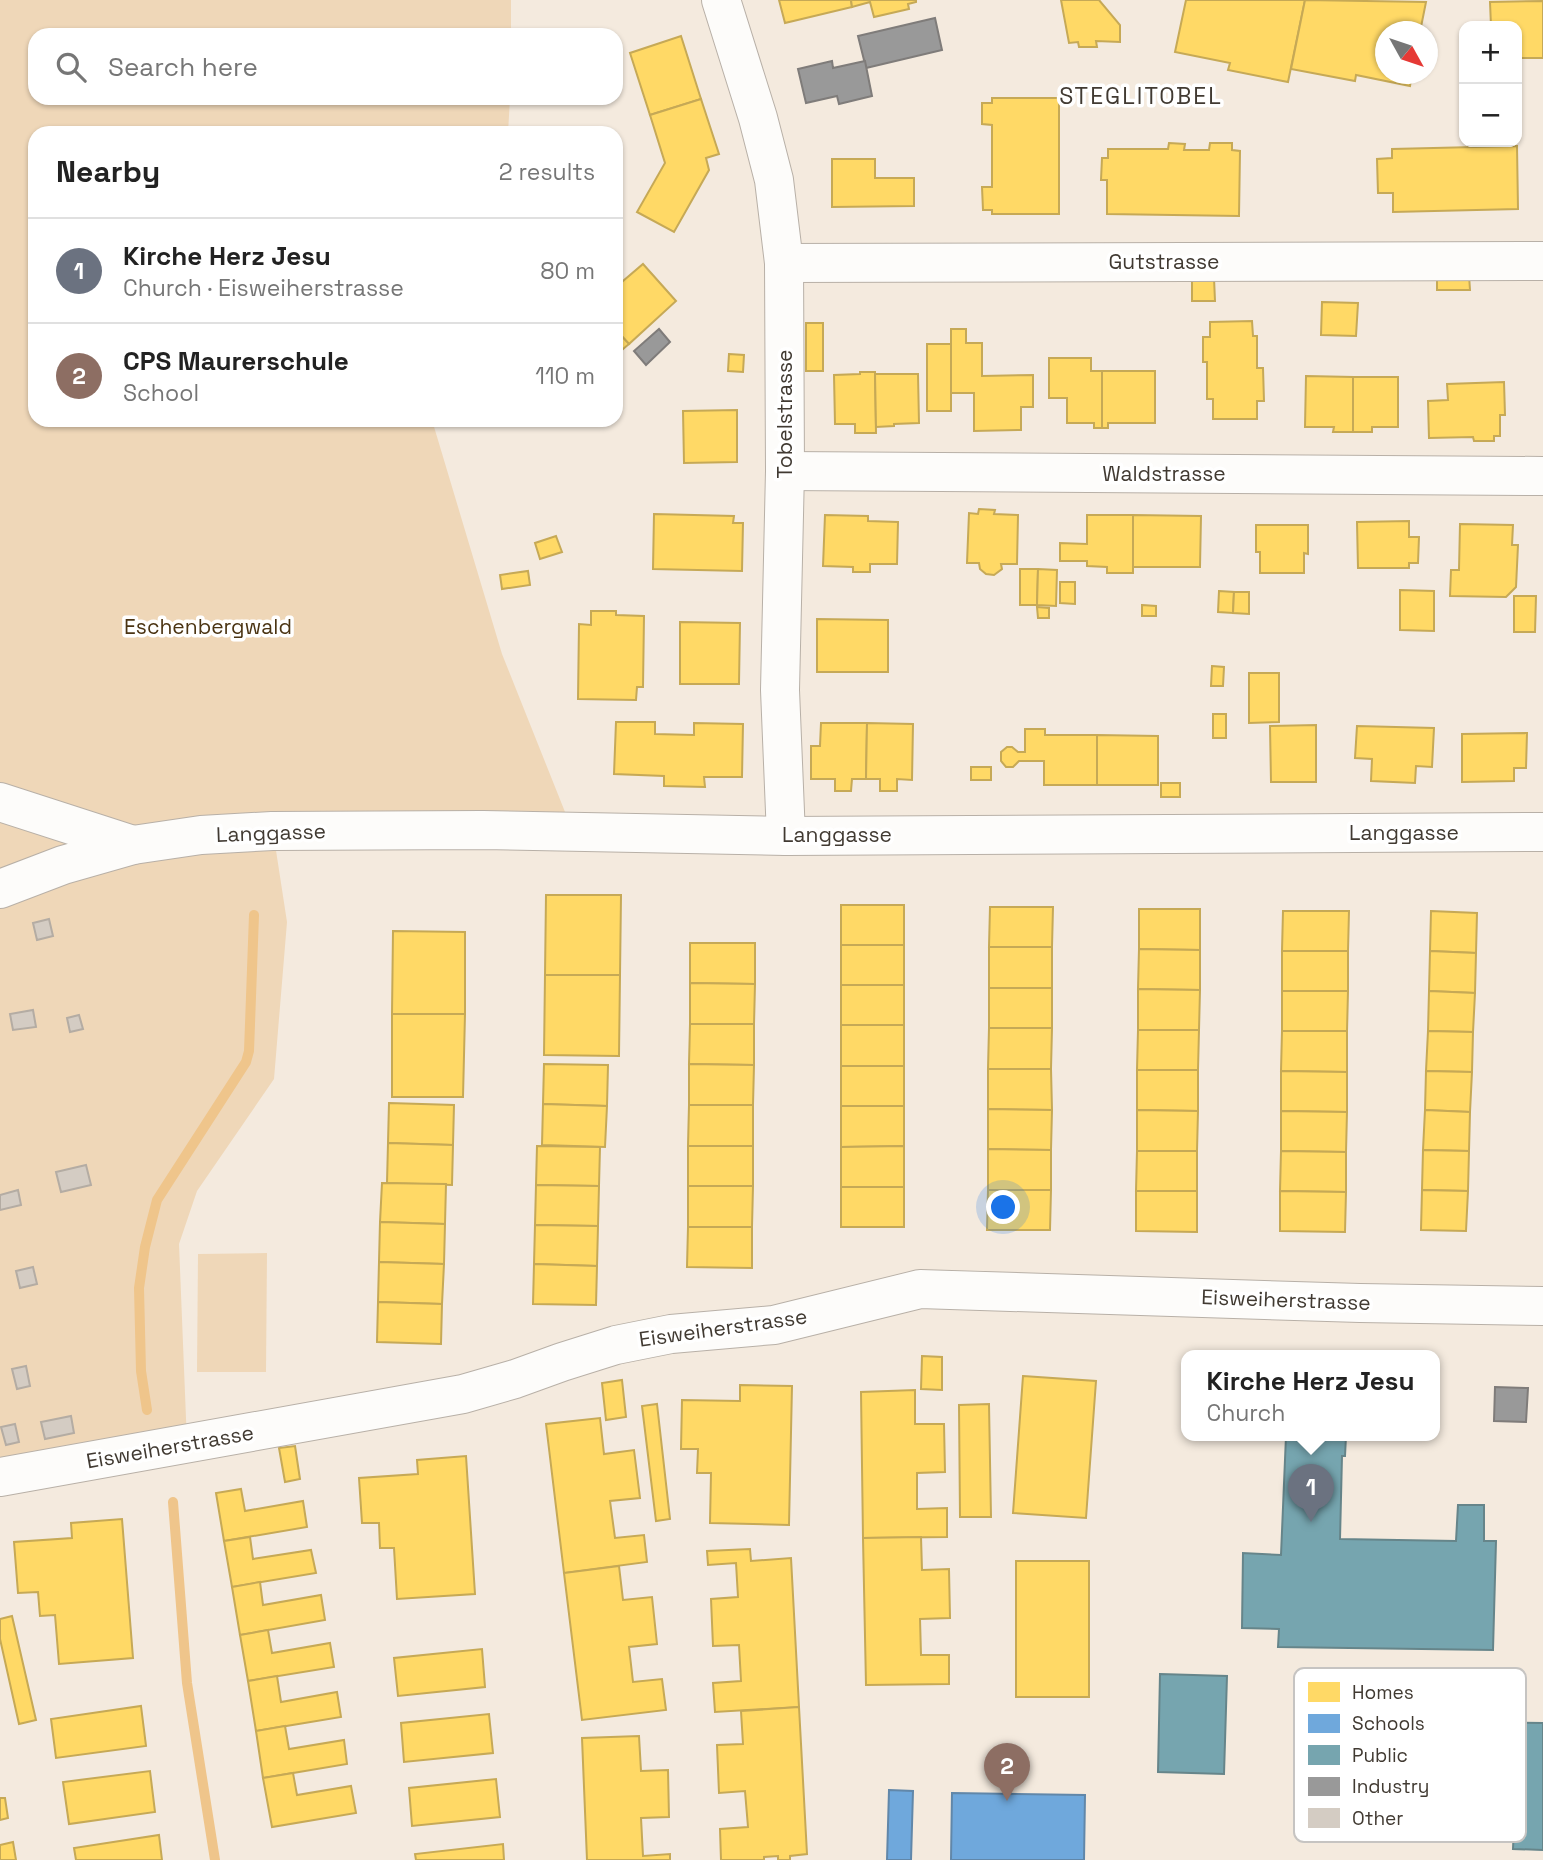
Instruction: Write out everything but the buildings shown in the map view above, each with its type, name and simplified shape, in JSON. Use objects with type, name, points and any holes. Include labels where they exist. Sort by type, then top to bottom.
[{"type":"street","name":"Tobelstrasse","points":[[721,0],[758,118],[774,180],[785,263],[785,471],[780,690],[786,836]]},
{"type":"street","name":"Gutstrasse","points":[[785,263],[1543,261]]},
{"type":"street","name":"Waldstrasse","points":[[785,471],[1543,475]]},
{"type":"street","points":[[0,802],[133,845]]},
{"type":"street","name":"Langgasse","points":[[0,889],[63,865],[133,845],[201,835],[272,831],[483,830],[786,836],[1543,832]]},
{"type":"street","name":"Eisweiherstrasse","points":[[0,1477],[463,1394],[616,1345],[671,1334],[774,1325],[920,1289],[1543,1306]]},
{"type":"green space","name":"Eschenbergwald","points":[[0,0],[511,0],[511,28],[28,28],[28,105],[510,105],[508,126],[28,126],[28,427],[434,427],[502,654],[573,832],[273,831],[287,922],[274,1079],[197,1191],[179,1244],[187,1443],[0,1477]]},
{"type":"green space","points":[[267,1253],[266,1372],[197,1372],[198,1254]]},
{"type":"waterway","points":[[147,1410],[141,1371],[139,1288],[145,1247],[157,1200],[246,1062],[249,1051],[254,915]]},
{"type":"waterway","points":[[173,1502],[187,1683],[215,1860]]},
{"type":"place","name":"Kirche Herz Jesu","points":[[1311,1522]]},
{"type":"place","name":"CPS Maurerschule","points":[[1007,1801]]},
{"type":"district","name":"STEGLITOBEL","points":[[1141,96]]}]
